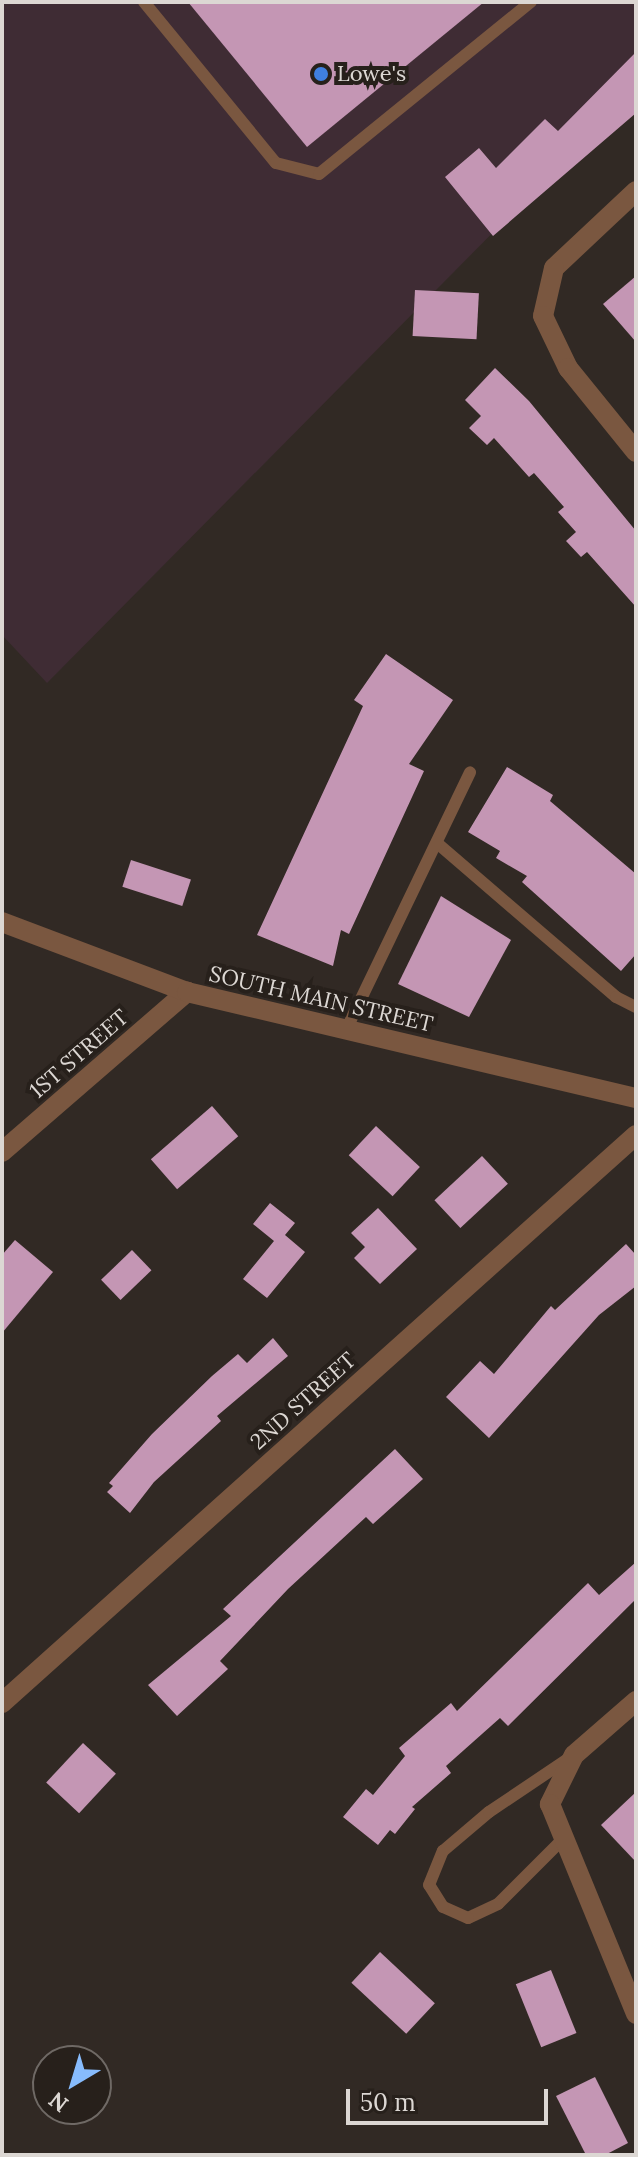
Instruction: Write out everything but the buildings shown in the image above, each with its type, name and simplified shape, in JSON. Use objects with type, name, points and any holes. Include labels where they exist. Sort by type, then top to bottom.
[{"type":"street","points":[[636,191],[554,268],[543,316],[568,368],[636,452]]},
{"type":"street","name":"SOUTH MAIN STREET","points":[[2,922],[187,992],[636,1098]]},
{"type":"street","name":"1ST STREET","points":[[2,1152],[187,992]]},
{"type":"street","name":"2ND STREET","points":[[2,1703],[636,1135]]},
{"type":"street","points":[[636,1701],[574,1755],[550,1804],[636,2014]]},
{"type":"lane","points":[[144,2],[276,163],[319,174],[531,2]]},
{"type":"lane","points":[[346,1030],[470,772]]},
{"type":"lane","points":[[437,843],[616,997],[636,1007]]},
{"type":"lane","points":[[564,1838],[498,1904],[468,1918],[443,1907],[429,1885],[443,1851],[489,1812],[574,1755]]},
{"type":"shaded area","points":[[2,2],[636,2],[636,88],[47,683],[2,635]]},
{"type":"place","name":"Lowe's","points":[[321,74]]}]
